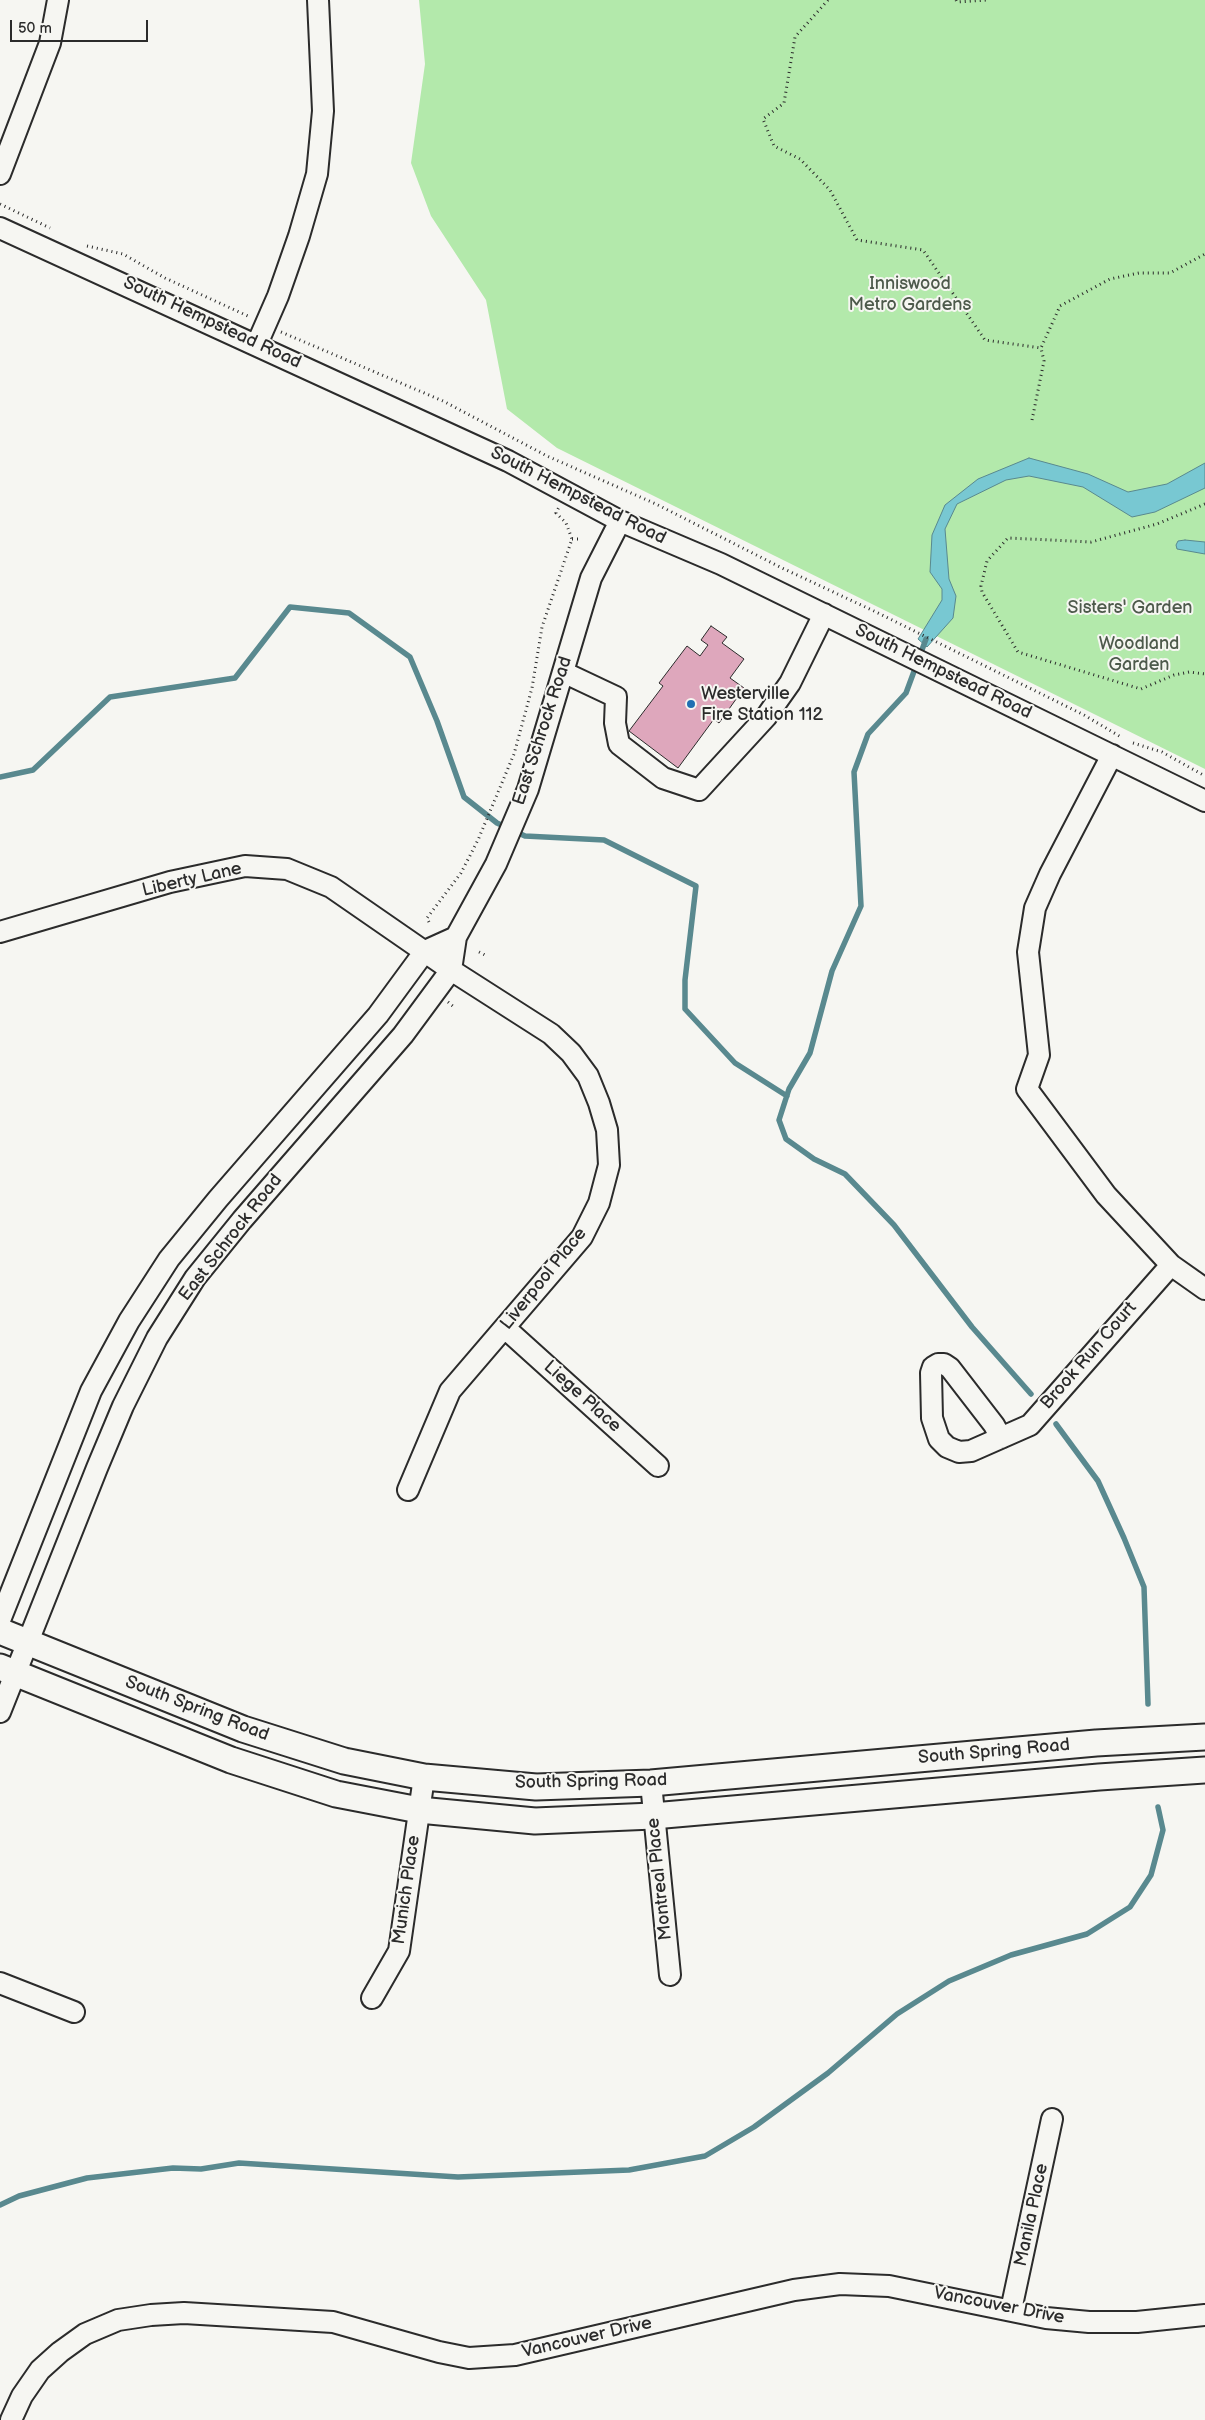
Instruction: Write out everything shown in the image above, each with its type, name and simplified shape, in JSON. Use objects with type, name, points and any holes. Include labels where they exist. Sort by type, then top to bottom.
[{"type":"main road","name":"South Spring Road","points":[[0,1631],[243,1728],[344,1761],[424,1776],[536,1787],[651,1783],[1096,1744],[1205,1737]]},
{"type":"main road","name":"South Spring Road","points":[[7,1670],[232,1760],[336,1794],[419,1810],[535,1821],[653,1816],[1099,1777],[1205,1770]]},
{"type":"street","points":[[0,174],[50,43],[58,0]]},
{"type":"street","points":[[257,344],[278,296],[317,174],[323,111],[318,0]]},
{"type":"street","name":"South Hempstead Road","points":[[0,228],[257,344],[508,461],[620,521],[721,564],[1205,801]]},
{"type":"street","name":"East Schrock Road","points":[[0,1712],[7,1670],[27,1642],[124,1406],[157,1338],[195,1278],[242,1220],[347,1103],[403,1035],[451,970],[456,937],[496,864],[528,788],[591,578],[620,521]]},
{"type":"street","points":[[563,672],[616,696],[615,723],[619,744],[664,778],[699,790],[766,716],[790,683],[824,614]]},
{"type":"street","points":[[1112,755],[1050,874],[1035,908],[1028,952],[1039,1055],[1027,1089],[1045,1110],[1106,1195],[1171,1265],[1205,1289]]},
{"type":"street","name":"Liberty Lane","points":[[0,932],[170,882],[245,866],[287,869],[332,887],[425,951]]},
{"type":"street","name":"East Schrock Road","points":[[0,1620],[91,1390],[129,1321],[169,1259],[244,1169],[378,1015],[425,951],[456,937]]},
{"type":"street","name":"Liverpool Place","points":[[408,1490],[450,1391],[582,1237],[599,1203],[609,1165],[607,1130],[599,1103],[588,1076],[571,1053],[551,1034],[451,970],[425,951]]},
{"type":"street","name":"Brook Run Court","points":[[1001,1438],[1030,1425],[1171,1265]]},
{"type":"street","name":"Liege Place","points":[[505,1328],[658,1466]]},
{"type":"street","name":"Munich Place","points":[[372,1998],[399,1951],[424,1776]]},
{"type":"street","name":"Montreal Place","points":[[651,1783],[670,1975]]},
{"type":"street","points":[[0,1983],[74,2012]]},
{"type":"street","name":"Manila Place","points":[[1012,2310],[1052,2119]]},
{"type":"street","name":"Vancouver Drive","points":[[11,2420],[22,2396],[40,2370],[60,2352],[85,2334],[118,2320],[151,2314],[184,2313],[333,2322],[439,2352],[468,2358],[515,2355],[794,2290],[840,2284],[889,2286],[1046,2318],[1089,2322],[1137,2322],[1205,2315]]},
{"type":"path","points":[[828,0],[795,36],[784,103],[763,119],[774,146],[800,159],[830,190],[857,240],[923,250],[985,340],[1041,348]]},
{"type":"path","points":[[956,0],[958,2],[987,0]]},
{"type":"path","points":[[0,204],[52,229]]},
{"type":"path","points":[[78,242],[123,254],[165,278],[242,314]]},
{"type":"path","points":[[1032,420],[1044,361],[1041,348],[1060,306],[1110,278],[1139,273],[1170,273],[1205,254]]},
{"type":"path","points":[[286,335],[443,401],[547,456],[656,504],[790,572],[970,658],[1084,715],[1122,737]]},
{"type":"path","points":[[1205,504],[1157,524],[1091,542],[1008,538],[987,561],[981,586],[982,592],[1018,652],[1141,689],[1174,675],[1189,672],[1205,674]]},
{"type":"path","points":[[429,922],[427,918],[461,873],[478,840],[514,754],[532,688],[542,627],[572,539],[566,523],[556,513]]},
{"type":"path","points":[[572,539],[580,539]]},
{"type":"path","points":[[1130,742],[1162,752],[1205,776]]},
{"type":"path","points":[[480,952],[485,955]]},
{"type":"path","points":[[448,1001],[456,1008]]},
{"type":"green space","name":"Inniswood Metro Gardens","points":[[419,0],[1205,0],[1205,769],[557,448],[507,409],[486,300],[431,216],[411,163],[425,64]]},
{"type":"water","points":[[1029,458],[1088,474],[1128,492],[1167,484],[1205,463],[1205,488],[1155,512],[1132,517],[1083,487],[1029,476],[1006,480],[957,504],[945,529],[949,579],[956,596],[953,618],[927,647],[918,639],[942,600],[942,589],[930,572],[932,535],[945,505],[978,479]]},
{"type":"water","points":[[1178,541],[1205,542],[1205,554],[1177,549]]},
{"type":"building","name":"Westerville Fire Station 112","points":[[711,626],[727,637],[722,643],[744,659],[730,678],[744,688],[719,723],[714,719],[678,768],[629,731],[663,686],[659,683],[687,646],[700,656],[708,645],[701,640]]},
{"type":"waterway","points":[[0,777],[33,770],[110,697],[235,678],[290,607],[349,613],[410,657],[437,721],[464,797],[497,823],[525,836],[604,840],[696,886],[685,980],[685,1009],[735,1063],[787,1096]]},
{"type":"waterway","points":[[926,639],[906,693],[868,734],[854,772],[861,906],[832,971],[810,1053],[789,1089],[779,1120],[786,1139],[814,1159],[845,1174],[894,1225],[972,1327],[1031,1394]]},
{"type":"waterway","points":[[1056,1424],[1098,1481],[1144,1587],[1148,1704]]},
{"type":"waterway","points":[[0,2205],[19,2196],[87,2178],[173,2168],[201,2169],[239,2163],[458,2177],[629,2170],[705,2156],[754,2127],[828,2073],[897,2014],[949,1981],[1011,1955],[1087,1934],[1130,1907],[1151,1875],[1163,1830],[1158,1807]]},
{"type":"place","name":"Westerville Fire Station 112","points":[[691,704]]},
{"type":"park label","name":"Sisters' Garden","points":[[1130,608]]},
{"type":"park label","name":"Woodland Garden","points":[[1139,654]]}]
